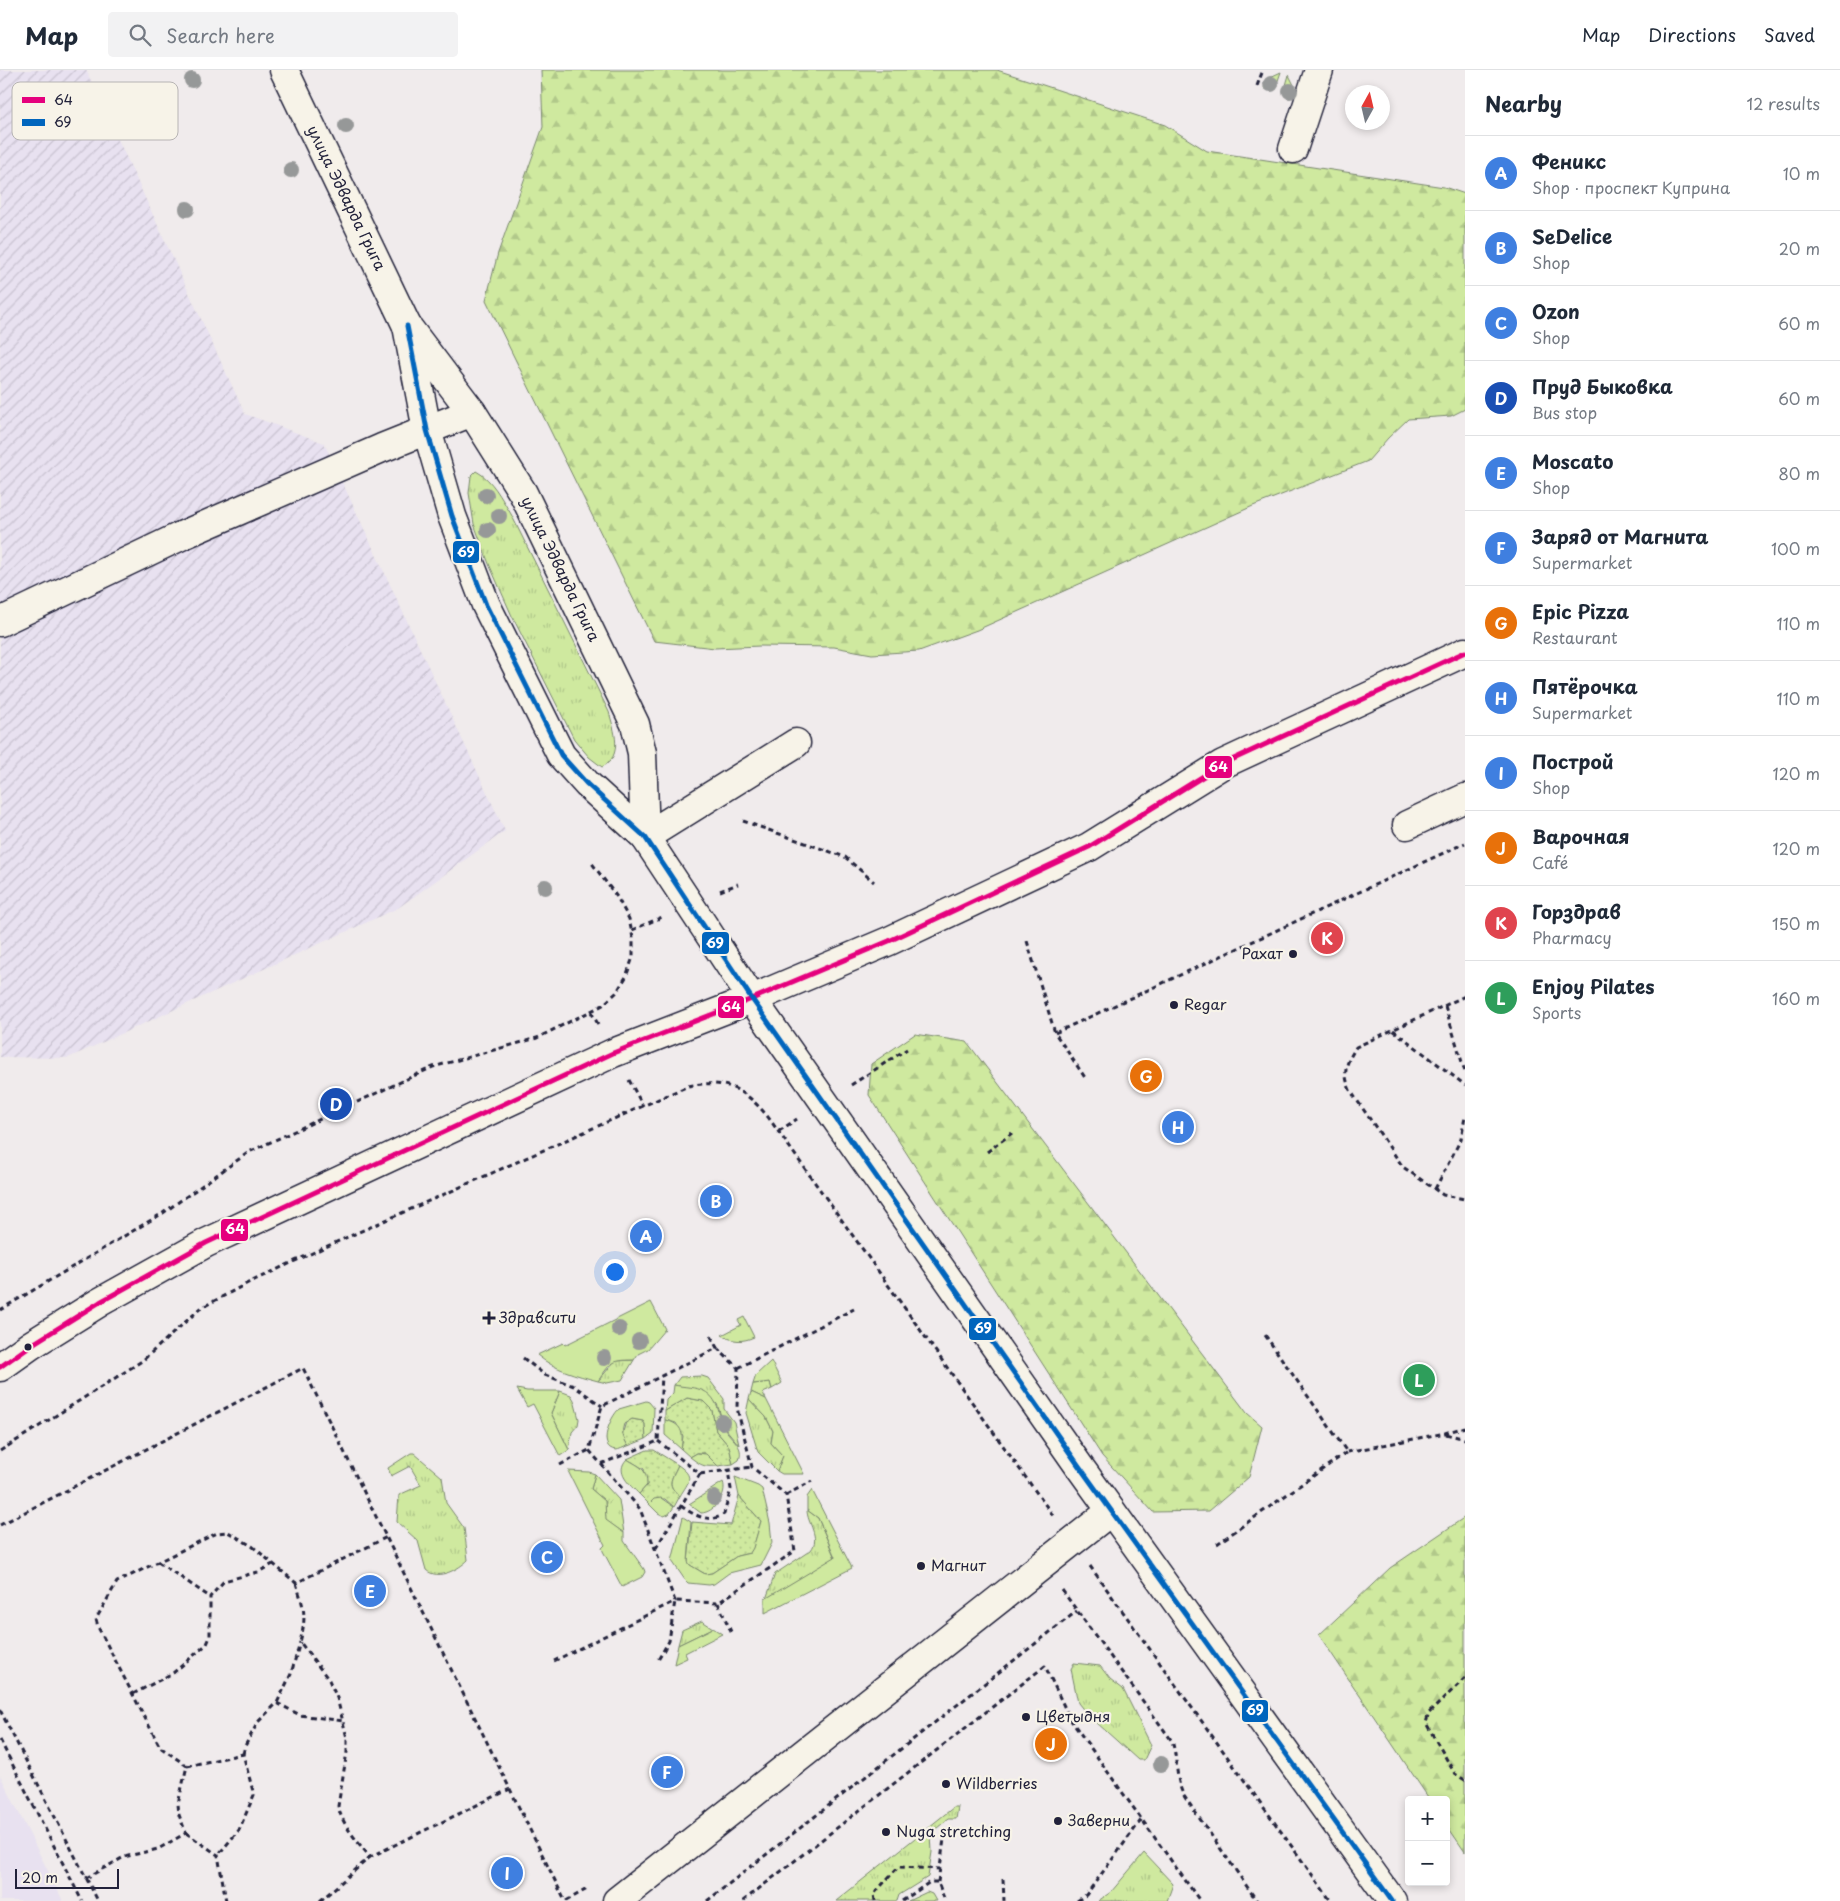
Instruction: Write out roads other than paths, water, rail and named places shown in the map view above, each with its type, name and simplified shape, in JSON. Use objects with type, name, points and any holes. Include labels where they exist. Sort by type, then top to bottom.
[{"type":"street","name":"улица Эдварда Грига","points":[[284,70],[407,326],[472,412],[523,493],[635,724],[642,753],[645,838]]},
{"type":"street","points":[[1293,149],[1319,70]]},
{"type":"street","name":"улица Эдварда Грига","points":[[407,326],[427,430],[452,516],[486,606],[561,755],[587,784],[645,838],[752,999],[1111,1511],[1392,1901]]},
{"type":"street","points":[[0,622],[183,536],[382,448],[472,412]]},
{"type":"street","points":[[0,1367],[31,1345],[100,1302],[206,1243],[613,1053],[752,999],[890,941],[1089,846],[1223,764],[1465,652]]},
{"type":"street","points":[[645,838],[796,743]]},
{"type":"street","points":[[1407,825],[1465,798]]},
{"type":"street","points":[[616,1901],[1111,1511]]},
{"type":"place","name":"Горздрав","points":[[1327,938]]},
{"type":"place","name":"Рахат","points":[[1293,954]]},
{"type":"place","name":"Regar","points":[[1174,1005]]},
{"type":"place","name":"Epic Pizza","points":[[1146,1076]]},
{"type":"place","name":"Пруд Быковка","points":[[336,1104]]},
{"type":"place","name":"Пятёрочка","points":[[1178,1127]]},
{"type":"place","name":"SeDelice","points":[[716,1201]]},
{"type":"place","name":"Феникс","points":[[646,1236]]},
{"type":"place","name":"Здравсити","points":[[489,1318]]},
{"type":"place","name":"Enjoy Pilates","points":[[1419,1380]]},
{"type":"place","name":"Ozon","points":[[547,1557]]},
{"type":"place","name":"Магнит","points":[[921,1566]]},
{"type":"place","name":"Moscato","points":[[370,1591]]},
{"type":"place","name":"Цветыдня","points":[[1026,1717]]},
{"type":"place","name":"Варочная","points":[[1051,1744]]},
{"type":"place","name":"Заряд от Магнита","points":[[667,1772]]},
{"type":"place","name":"Wildberries","points":[[946,1784]]},
{"type":"place","name":"Заверни","points":[[1058,1821]]},
{"type":"place","name":"Nuga stretching","points":[[886,1832]]},
{"type":"place","name":"Построй","points":[[507,1873]]}]
